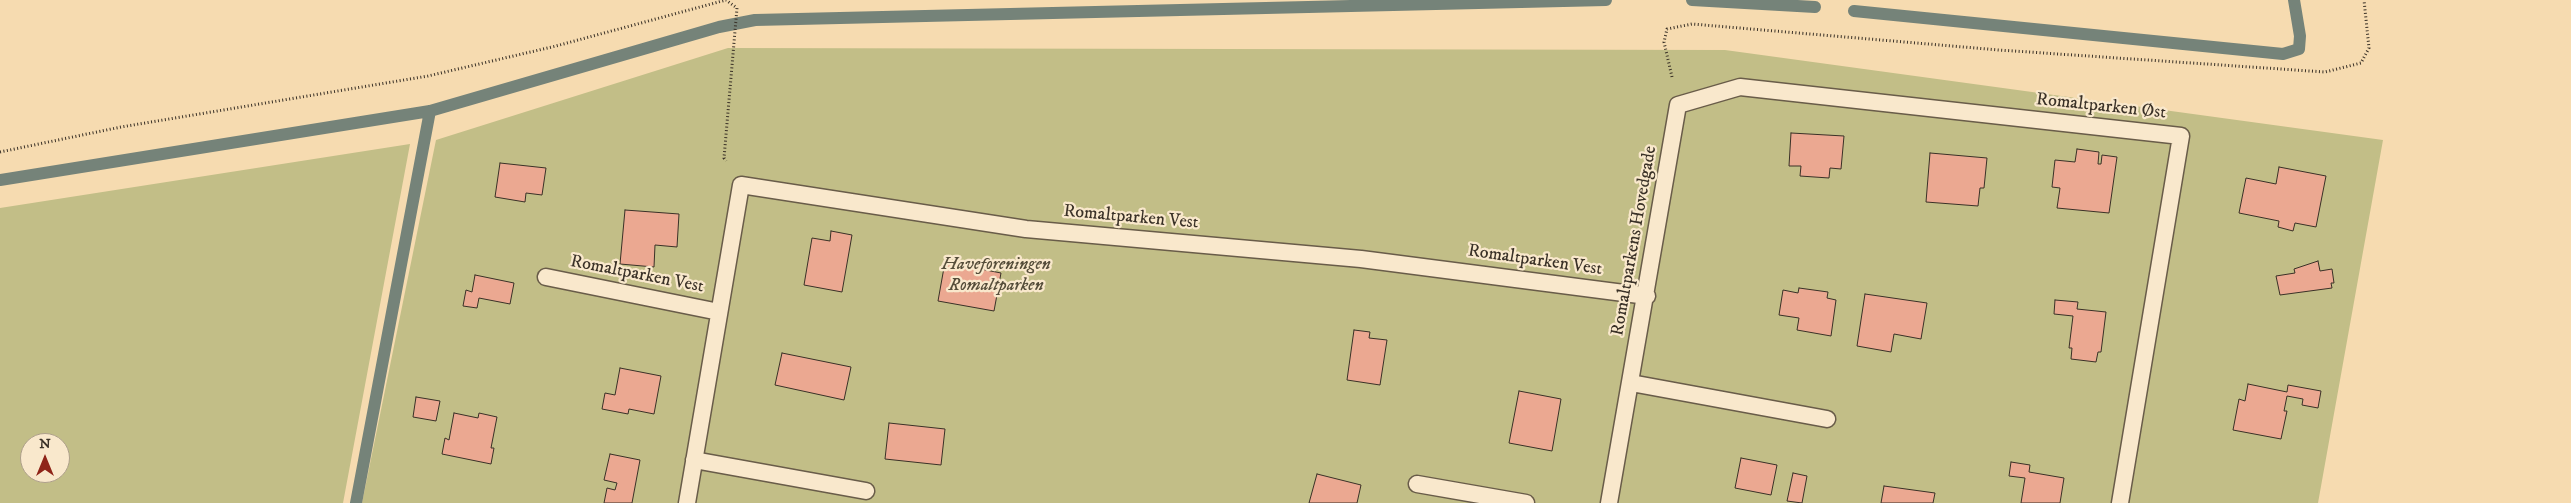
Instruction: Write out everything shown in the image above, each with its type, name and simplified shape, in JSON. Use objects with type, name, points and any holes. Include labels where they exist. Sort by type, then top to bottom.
[{"type":"lane","name":"Romaltparken Øst","points":[[1678,105],[1740,87],[2181,136],[2120,503]]},
{"type":"lane","name":"Romaltparkens Hovedgade","points":[[1609,503],[1647,296],[1678,105]]},
{"type":"lane","name":"Romaltparken Vest","points":[[687,503],[741,185],[1026,229],[1361,259],[1647,296]]},
{"type":"lane","name":"Romaltparken Vest","points":[[546,276],[719,312]]},
{"type":"lane","points":[[1631,383],[1827,419]]},
{"type":"lane","points":[[694,460],[866,491]]},
{"type":"lane","points":[[1417,484],[1526,503]]},
{"type":"path","points":[[0,152],[121,126],[428,76],[556,46],[726,0],[737,8],[724,158],[741,185]]},
{"type":"path","points":[[1678,105],[1664,42],[1667,29],[1692,24],[1999,50],[2325,72],[2361,63],[2369,48],[2364,0]]},
{"type":"green space","name":"Haveforeningen Romaltparken","points":[[728,48],[1725,50],[2383,140],[2318,503],[362,503],[436,140]]},
{"type":"green space","points":[[410,144],[343,503],[0,503],[0,208]]},
{"type":"building","points":[[1791,133],[1844,136],[1841,169],[1830,168],[1829,178],[1800,176],[1801,166],[1789,166]]},
{"type":"building","points":[[2077,149],[2099,152],[2098,164],[2101,164],[2102,155],[2117,157],[2109,213],[2057,208],[2060,188],[2052,187],[2055,160],[2075,162]]},
{"type":"building","points":[[1930,153],[1987,158],[1984,188],[1980,188],[1978,206],[1926,202]]},
{"type":"building","points":[[500,163],[546,168],[542,195],[526,193],[525,202],[495,197]]},
{"type":"building","points":[[2279,167],[2326,176],[2316,227],[2295,223],[2293,231],[2278,227],[2279,221],[2239,213],[2246,178],[2276,184]]},
{"type":"building","points":[[625,210],[679,214],[677,247],[655,245],[654,267],[620,264]]},
{"type":"building","points":[[831,231],[852,235],[842,292],[804,285],[812,238],[830,241]]},
{"type":"building","points":[[2318,261],[2320,271],[2332,269],[2334,283],[2331,283],[2332,288],[2280,295],[2276,276],[2295,273],[2294,269]]},
{"type":"building","points":[[945,262],[1001,273],[994,311],[938,301]]},
{"type":"building","points":[[475,275],[514,283],[510,304],[479,298],[477,308],[463,306],[466,290],[472,292]]},
{"type":"building","points":[[1799,288],[1828,292],[1827,298],[1836,300],[1831,336],[1797,330],[1799,318],[1779,315],[1783,290],[1798,293]]},
{"type":"building","points":[[1865,294],[1927,303],[1921,339],[1894,334],[1891,352],[1857,346]]},
{"type":"building","points":[[2055,300],[2078,302],[2077,309],[2106,312],[2101,352],[2098,352],[2096,362],[2071,359],[2072,348],[2069,348],[2073,316],[2054,314]]},
{"type":"building","points":[[1354,330],[1370,332],[1369,338],[1387,340],[1380,385],[1347,380]]},
{"type":"building","points":[[782,353],[851,367],[844,400],[775,385]]},
{"type":"building","points":[[620,368],[661,376],[654,414],[629,409],[628,414],[602,409],[605,393],[615,395]]},
{"type":"building","points":[[2248,384],[2287,392],[2288,385],[2321,391],[2318,408],[2302,405],[2303,399],[2287,396],[2284,411],[2287,411],[2281,439],[2233,430],[2239,399],[2245,401]]},
{"type":"building","points":[[1519,391],[1561,399],[1552,451],[1509,443]]},
{"type":"building","points":[[416,397],[440,401],[436,421],[413,417]]},
{"type":"building","points":[[454,413],[478,418],[479,413],[497,417],[491,448],[494,448],[491,464],[442,454],[445,438],[449,440]]},
{"type":"building","points":[[889,423],[945,429],[941,465],[885,459]]},
{"type":"building","points":[[610,454],[640,460],[632,503],[604,503],[607,488],[615,490],[617,483],[604,480]]},
{"type":"building","points":[[1741,458],[1777,465],[1771,495],[1735,488]]},
{"type":"building","points":[[2011,462],[2030,465],[2029,472],[2064,478],[2060,503],[2021,503],[2025,478],[2009,476]]},
{"type":"building","points":[[1793,473],[1807,476],[1802,503],[1787,501]]},
{"type":"building","points":[[1317,474],[1361,485],[1357,503],[1309,503]]},
{"type":"building","points":[[1884,486],[1935,493],[1933,503],[1881,503]]},
{"type":"waterway","points":[[0,180],[430,111],[719,27],[755,20],[1606,0]]},
{"type":"waterway","points":[[1692,0],[1815,7]]},
{"type":"waterway","points":[[1854,11],[2283,54],[2299,49],[2300,36],[2294,0]]},
{"type":"waterway","points":[[356,503],[430,111]]}]
